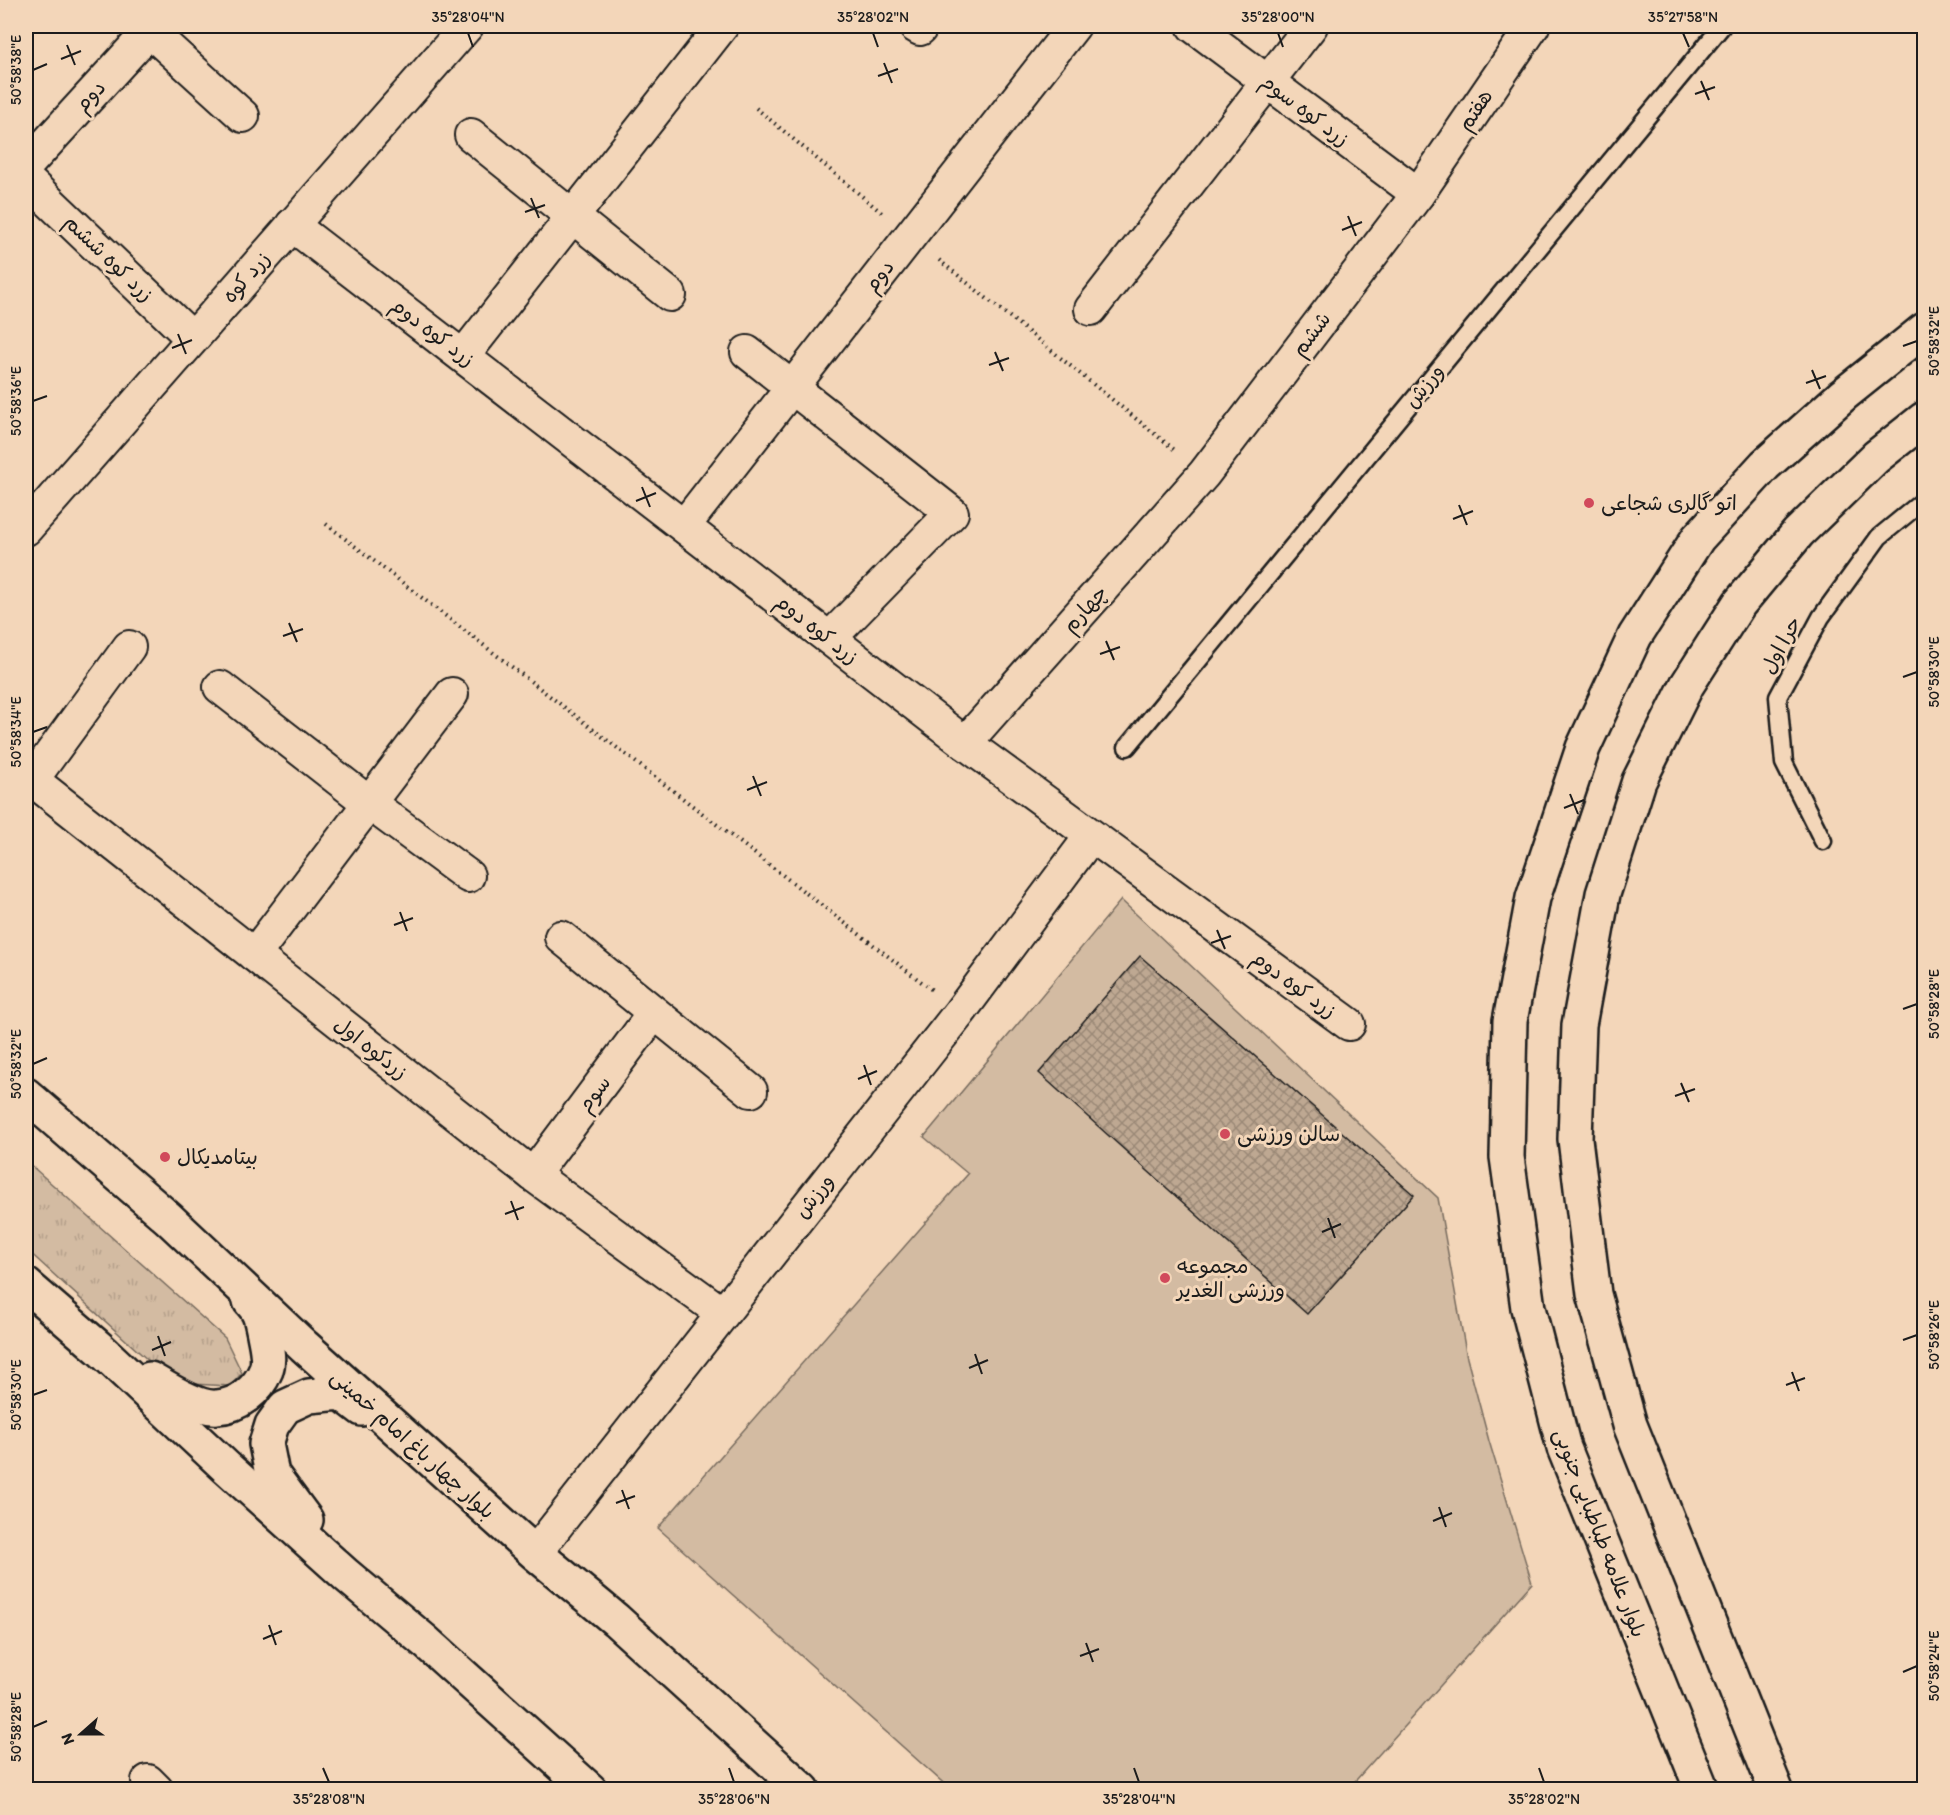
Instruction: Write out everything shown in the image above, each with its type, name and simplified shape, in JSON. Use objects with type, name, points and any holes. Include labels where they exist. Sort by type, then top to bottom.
[{"type":"main road","name":"بلوار علامه طباطبایی جنوبی","points":[[1702,1790],[1564,1448],[1528,1308],[1507,1157],[1510,1021],[1537,887],[1583,748],[1635,636],[1698,538],[1765,465],[1843,395],[1924,330]]},
{"type":"main road","points":[[1776,1790],[1630,1425],[1593,1294],[1575,1139],[1579,1025],[1602,894],[1639,781],[1687,685],[1739,604],[1798,533],[1876,457],[1924,419]]},
{"type":"main road","name":"بلوار چهار باغ امام خمینی","points":[[26,1095],[168,1218],[304,1346],[535,1553],[616,1620],[803,1790]]},
{"type":"main road","points":[[99,1348],[184,1399],[216,1408],[238,1402],[255,1388],[266,1369],[268,1351],[259,1309],[168,1218]]},
{"type":"main road","points":[[26,1285],[99,1348],[346,1575],[427,1643],[590,1790]]},
{"type":"main road","points":[[346,1575],[272,1474],[266,1444],[272,1425],[285,1407],[309,1396],[341,1393],[445,1472]]},
{"type":"street","name":"زرد کوه","points":[[26,529],[467,26]]},
{"type":"street","points":[[464,355],[722,26]]},
{"type":"street","name":"دوم","points":[[684,526],[1074,26]]},
{"type":"street","name":"زرد کوه سوم","points":[[1193,26],[1418,194]]},
{"type":"street","points":[[1091,309],[1311,26]]},
{"type":"street","name":"هفتم","points":[[1418,194],[1533,26]]},
{"type":"street","points":[[149,27],[243,116]]},
{"type":"street","name":"دوم","points":[[26,166],[149,27]]},
{"type":"street","points":[[471,135],[670,295]]},
{"type":"street","name":"زرد کوه ششم","points":[[26,178],[192,338]]},
{"type":"street","name":"ششم","points":[[1204,474],[1418,194]]},
{"type":"street","name":"زرد کوه دوم","points":[[292,225],[464,355],[965,743],[1349,1024]]},
{"type":"street","points":[[747,352],[952,513],[830,638]]},
{"type":"street","name":"چهارم","points":[[965,743],[1204,474]]},
{"type":"street","points":[[29,778],[129,647]]},
{"type":"street","points":[[220,687],[369,803],[468,876]]},
{"type":"street","points":[[254,955],[452,694]]},
{"type":"street","name":"زردکوه اول","points":[[29,778],[533,1175],[722,1313]]},
{"type":"street","name":"ورزش","points":[[535,1553],[960,1012],[1091,836]]},
{"type":"street","points":[[561,937],[751,1091]]},
{"type":"street","name":"سوم","points":[[533,1175],[654,1013]]},
{"type":"lane","name":"ورزش","points":[[1127,747],[1722,26]]},
{"type":"lane","name":"حرا اول","points":[[1823,840],[1784,763],[1779,697],[1821,617],[1879,537],[1924,500]]},
{"type":"path","points":[[756,108],[1204,474]]},
{"type":"path","points":[[326,524],[960,1012]]},
{"type":"green space","name":"مجموعه ورزشی الغدیر","points":[[1121,900],[1438,1198],[1467,1358],[1489,1441],[1532,1583],[1348,1789],[950,1789],[658,1528],[968,1174],[924,1137]]},
{"type":"green space","points":[[26,1161],[225,1338],[242,1373],[230,1386],[173,1383],[26,1249]]},
{"type":"building","name":"سالن ورزشی","points":[[1140,956],[1414,1195],[1307,1314],[1039,1073]]},
{"type":"place","name":"اتو گالری شجاعی","points":[[1589,503]]},
{"type":"place","name":"سالن ورزشی","points":[[1225,1134]]},
{"type":"place","name":"بیتامدیکال","points":[[165,1157]]},
{"type":"place","name":"مجموعه ورزشی الغدیر","points":[[1165,1278]]}]
